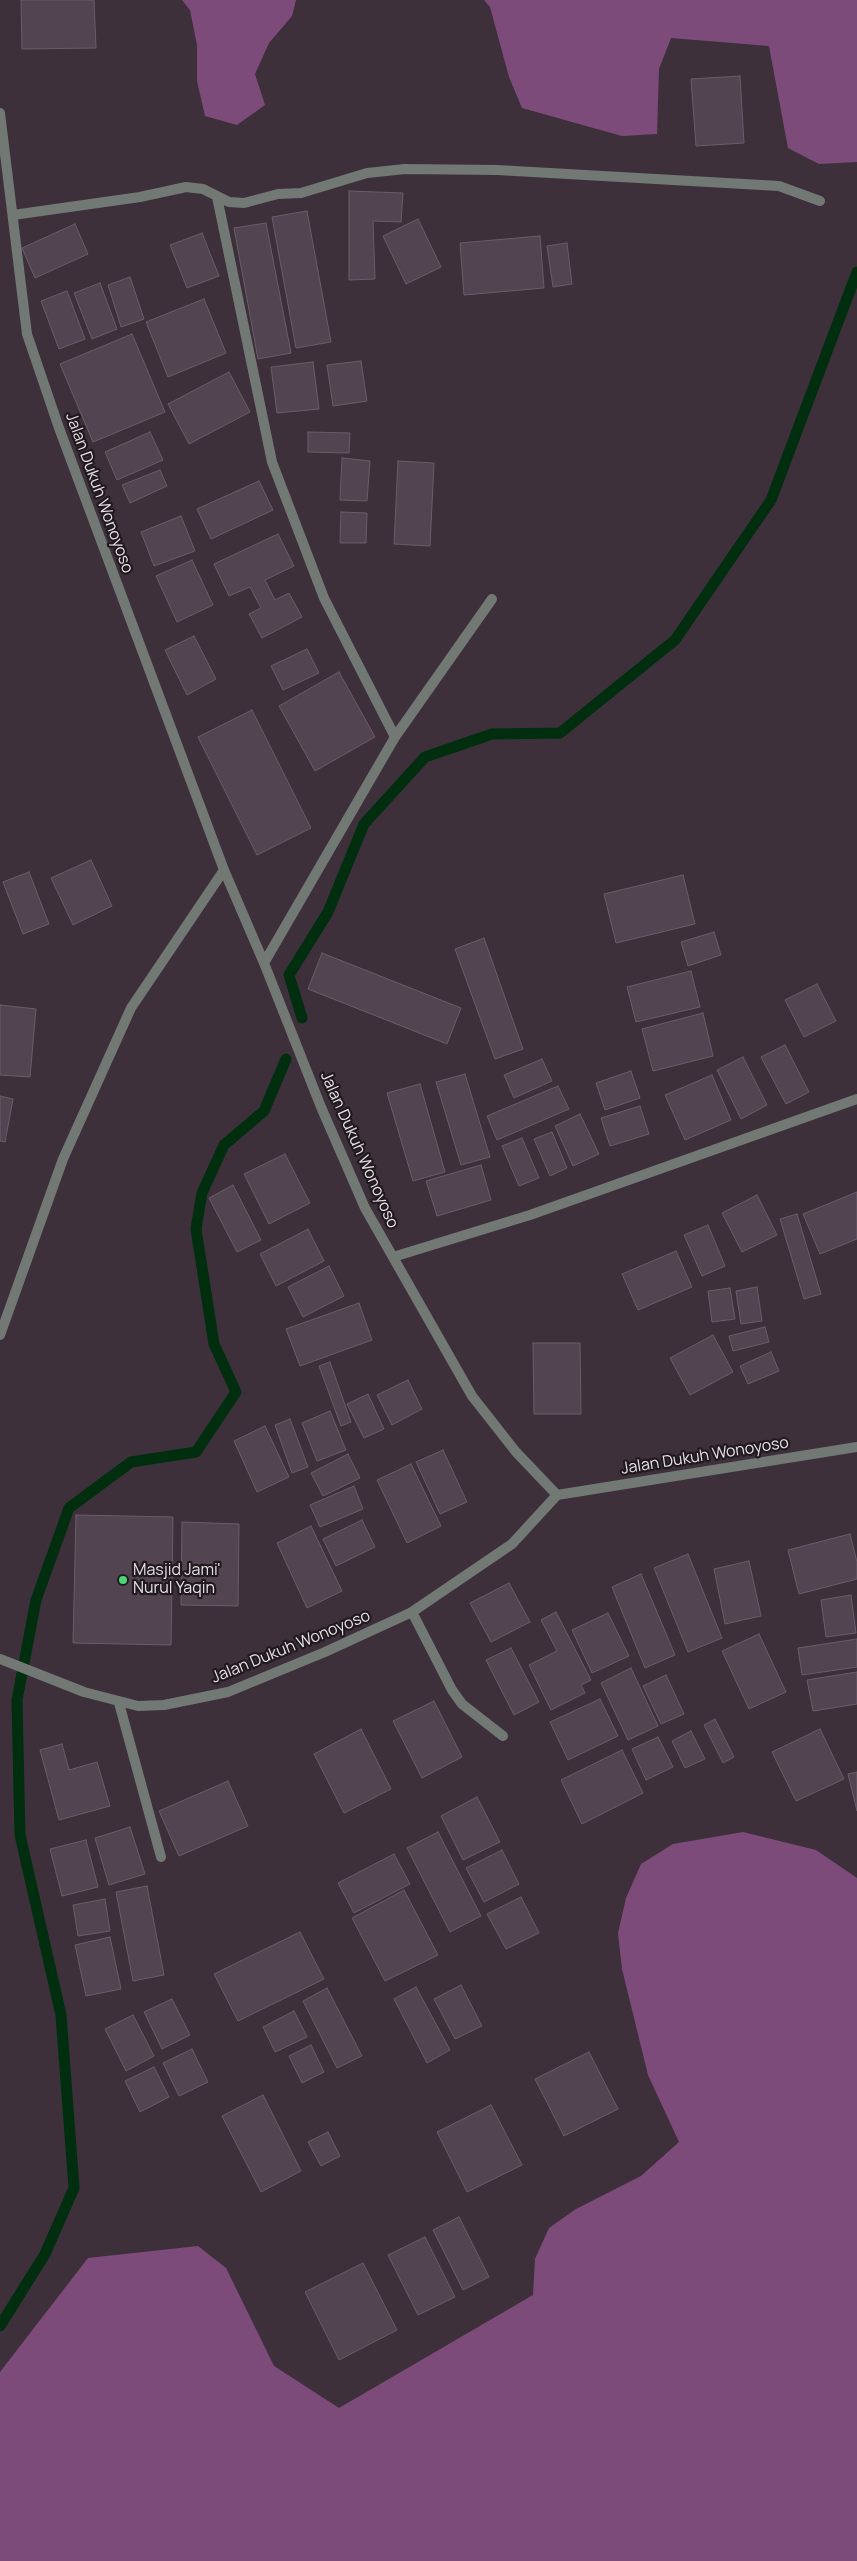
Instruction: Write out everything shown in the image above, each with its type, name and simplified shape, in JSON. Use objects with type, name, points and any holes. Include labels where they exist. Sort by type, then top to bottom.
[{"type":"street","name":"Jalan Dukuh Wonoyoso","points":[[0,113],[28,334],[62,438],[224,870],[264,963],[321,1107],[365,1208],[472,1396],[516,1452],[557,1495]]},
{"type":"street","points":[[13,215],[140,197],[186,187],[203,189],[229,202],[244,203],[278,194],[301,193],[367,173],[405,169],[497,170],[779,186],[820,201]]},
{"type":"street","points":[[217,197],[272,462],[324,598],[395,737]]},
{"type":"street","points":[[264,963],[395,737],[492,598]]},
{"type":"street","points":[[0,1335],[63,1159],[131,1008],[224,870]]},
{"type":"street","points":[[393,1257],[530,1215],[857,1099]]},
{"type":"street","name":"Jalan Dukuh Wonoyoso","points":[[0,1659],[119,1702],[150,1707],[228,1692],[325,1652],[412,1612],[512,1544],[557,1495],[857,1447]]},
{"type":"street","points":[[412,1612],[456,1696],[468,1709],[503,1736]]},
{"type":"street","points":[[119,1702],[161,1857]]},
{"type":"shaded area","points":[[182,0],[296,0],[292,16],[269,43],[255,74],[265,105],[237,125],[205,116],[197,81],[197,45],[190,10]]},
{"type":"shaded area","points":[[484,0],[857,0],[857,162],[819,164],[788,148],[769,46],[671,38],[659,69],[657,134],[622,136],[522,108],[509,77],[490,7]]},
{"type":"shaded area","points":[[743,1832],[816,1850],[857,1878],[857,2561],[0,2561],[0,2372],[88,2258],[198,2246],[226,2268],[274,2366],[339,2408],[533,2295],[535,2259],[549,2228],[576,2209],[641,2176],[679,2142],[648,2075],[622,1969],[618,1933],[626,1898],[641,1864],[673,1844]]},
{"type":"building","points":[[21,0],[94,0],[96,48],[22,49]]},
{"type":"building","points":[[740,76],[744,143],[696,146],[691,79]]},
{"type":"building","points":[[349,191],[403,193],[401,222],[373,221],[375,279],[349,280]]},
{"type":"building","points":[[307,211],[331,342],[296,348],[272,217]]},
{"type":"building","points":[[418,219],[441,267],[406,284],[383,236]]},
{"type":"building","points":[[266,223],[291,353],[258,359],[234,228]]},
{"type":"building","points":[[75,224],[88,254],[35,278],[22,248]]},
{"type":"building","points":[[202,233],[219,276],[187,288],[170,245]]},
{"type":"building","points":[[540,236],[544,288],[464,295],[460,243]]},
{"type":"building","points":[[567,243],[572,284],[553,287],[547,246]]},
{"type":"building","points":[[130,277],[144,319],[121,327],[108,285]]},
{"type":"building","points":[[100,283],[117,329],[92,339],[74,293]]},
{"type":"building","points":[[67,291],[85,339],[59,349],[41,301]]},
{"type":"building","points":[[204,299],[226,353],[168,377],[146,322]]},
{"type":"building","points":[[132,334],[165,412],[93,442],[60,364]]},
{"type":"building","points":[[361,361],[367,401],[333,406],[327,365]]},
{"type":"building","points":[[313,362],[319,409],[277,413],[271,367]]},
{"type":"building","points":[[229,372],[250,412],[189,444],[168,404]]},
{"type":"building","points":[[150,432],[163,460],[117,480],[105,452]]},
{"type":"building","points":[[308,432],[350,433],[349,453],[308,452]]},
{"type":"building","points":[[342,458],[370,461],[367,501],[340,500]]},
{"type":"building","points":[[398,461],[434,463],[430,546],[394,544]]},
{"type":"building","points":[[160,470],[167,486],[130,503],[122,485]]},
{"type":"building","points":[[259,481],[273,510],[211,539],[197,509]]},
{"type":"building","points":[[341,512],[367,513],[366,543],[340,543]]},
{"type":"building","points":[[181,516],[195,551],[154,566],[141,532]]},
{"type":"building","points":[[278,534],[294,566],[265,580],[275,600],[289,593],[302,617],[262,638],[249,614],[261,608],[250,587],[229,596],[214,564]]},
{"type":"building","points":[[192,560],[213,605],[177,622],[156,576]]},
{"type":"building","points":[[194,636],[216,679],[187,695],[165,650]]},
{"type":"building","points":[[307,649],[319,673],[283,690],[271,666]]},
{"type":"building","points":[[339,672],[375,737],[315,771],[279,706]]},
{"type":"building","points":[[252,710],[311,828],[257,855],[198,737]]},
{"type":"building","points":[[91,860],[112,906],[73,925],[51,878]]},
{"type":"building","points":[[29,872],[49,924],[23,934],[3,882]]},
{"type":"building","points":[[683,875],[695,924],[616,943],[604,894]]},
{"type":"building","points":[[714,932],[721,955],[688,966],[681,942]]},
{"type":"building","points":[[484,938],[523,1049],[495,1059],[455,949]]},
{"type":"building","points":[[322,953],[461,1008],[447,1044],[308,989]]},
{"type":"building","points":[[691,971],[700,1007],[636,1022],[627,987]]},
{"type":"building","points":[[817,984],[836,1021],[804,1037],[785,1000]]},
{"type":"building","points":[[0,1005],[36,1009],[30,1077],[0,1075]]},
{"type":"building","points":[[703,1013],[713,1056],[653,1071],[642,1029]]},
{"type":"building","points":[[785,1045],[809,1092],[786,1104],[761,1057]]},
{"type":"building","points":[[743,1057],[767,1105],[741,1119],[717,1070]]},
{"type":"building","points":[[542,1059],[552,1081],[514,1098],[504,1075]]},
{"type":"building","points":[[631,1071],[640,1098],[605,1110],[596,1083]]},
{"type":"building","points":[[465,1074],[490,1157],[461,1165],[436,1082]]},
{"type":"building","points":[[712,1075],[731,1120],[685,1140],[665,1095]]},
{"type":"building","points":[[420,1084],[445,1172],[413,1181],[387,1093]]},
{"type":"building","points":[[558,1086],[569,1109],[497,1140],[487,1116]]},
{"type":"building","points":[[0,1096],[13,1099],[5,1142],[0,1141]]},
{"type":"building","points":[[640,1106],[649,1134],[610,1146],[601,1118]]},
{"type":"building","points":[[580,1114],[599,1154],[573,1166],[555,1126]]},
{"type":"building","points":[[552,1132],[567,1168],[550,1176],[534,1139]]},
{"type":"building","points":[[522,1138],[539,1178],[519,1186],[502,1146]]},
{"type":"building","points":[[285,1154],[310,1203],[269,1224],[244,1174]]},
{"type":"building","points":[[481,1165],[491,1200],[437,1216],[426,1181]]},
{"type":"building","points":[[233,1185],[261,1240],[237,1252],[209,1198]]},
{"type":"building","points":[[857,1192],[857,1239],[820,1254],[803,1214]]},
{"type":"building","points":[[757,1195],[777,1235],[742,1252],[722,1213]]},
{"type":"building","points":[[797,1214],[821,1294],[804,1299],[780,1219]]},
{"type":"building","points":[[708,1225],[725,1266],[702,1276],[684,1235]]},
{"type":"building","points":[[308,1229],[324,1261],[276,1286],[260,1254]]},
{"type":"building","points":[[676,1251],[692,1287],[638,1310],[622,1274]]},
{"type":"building","points":[[329,1266],[344,1296],[303,1317],[288,1287]]},
{"type":"building","points":[[757,1287],[762,1321],[741,1324],[736,1291]]},
{"type":"building","points":[[730,1288],[735,1319],[712,1322],[708,1291]]},
{"type":"building","points":[[359,1303],[372,1340],[300,1366],[286,1329]]},
{"type":"building","points":[[765,1327],[769,1342],[733,1351],[729,1336]]},
{"type":"building","points":[[713,1335],[733,1372],[690,1395],[670,1358]]},
{"type":"building","points":[[533,1343],[580,1343],[581,1414],[534,1414]]},
{"type":"building","points":[[771,1352],[779,1371],[748,1384],[740,1366]]},
{"type":"building","points":[[330,1362],[351,1422],[341,1426],[319,1366]]},
{"type":"building","points":[[408,1380],[422,1409],[392,1425],[377,1395]]},
{"type":"building","points":[[368,1394],[384,1429],[364,1438],[347,1404]]},
{"type":"building","points":[[330,1411],[346,1450],[317,1461],[302,1423]]},
{"type":"building","points":[[290,1419],[308,1467],[292,1473],[275,1425]]},
{"type":"building","points":[[265,1426],[289,1477],[257,1492],[234,1441]]},
{"type":"building","points":[[443,1450],[467,1502],[440,1514],[416,1462]]},
{"type":"building","points":[[348,1454],[360,1478],[323,1496],[311,1473]]},
{"type":"building","points":[[411,1464],[441,1526],[407,1543],[377,1480]]},
{"type":"building","points":[[354,1486],[363,1509],[320,1527],[310,1505]]},
{"type":"building","name":"Masjid Jami' Nurul Yaqin","points":[[76,1515],[173,1517],[171,1645],[73,1643]]},
{"type":"building","points":[[362,1520],[375,1547],[336,1566],[323,1539]]},
{"type":"building","points":[[182,1522],[239,1524],[238,1606],[181,1605]]},
{"type":"building","points":[[311,1526],[342,1591],[307,1608],[277,1543]]},
{"type":"building","points":[[850,1534],[857,1562],[857,1579],[799,1594],[788,1550]]},
{"type":"building","points":[[688,1554],[722,1638],[688,1652],[654,1568]]},
{"type":"building","points":[[749,1561],[761,1616],[725,1624],[714,1569]]},
{"type":"building","points":[[641,1574],[675,1655],[645,1668],[612,1587]]},
{"type":"building","points":[[509,1583],[530,1622],[491,1642],[470,1603]]},
{"type":"building","points":[[851,1595],[856,1633],[826,1637],[821,1600]]},
{"type":"building","points":[[556,1612],[591,1680],[581,1685],[585,1693],[551,1710],[529,1665],[557,1651],[541,1620]]},
{"type":"building","points":[[608,1613],[629,1656],[592,1673],[572,1630]]},
{"type":"building","points":[[759,1634],[786,1692],[749,1709],[722,1651]]},
{"type":"building","points":[[857,1639],[857,1667],[802,1675],[798,1648]]},
{"type":"building","points":[[511,1648],[539,1702],[514,1715],[486,1660]]},
{"type":"building","points":[[631,1668],[658,1726],[628,1740],[601,1683]]},
{"type":"building","points":[[857,1672],[857,1704],[813,1711],[807,1680]]},
{"type":"building","points":[[666,1675],[684,1714],[661,1724],[643,1686]]},
{"type":"building","points":[[600,1699],[618,1736],[568,1760],[550,1722]]},
{"type":"building","points":[[434,1701],[462,1757],[422,1778],[393,1721]]},
{"type":"building","points":[[715,1719],[734,1757],[723,1763],[704,1725]]},
{"type":"building","points":[[361,1729],[391,1789],[344,1813],[314,1754]]},
{"type":"building","points":[[820,1729],[844,1779],[796,1801],[772,1752]]},
{"type":"building","points":[[691,1731],[705,1759],[685,1768],[672,1741]]},
{"type":"building","points":[[658,1737],[673,1767],[646,1780],[632,1749]]},
{"type":"building","points":[[62,1744],[69,1770],[97,1762],[110,1806],[59,1820],[40,1750]]},
{"type":"building","points":[[622,1750],[643,1793],[582,1824],[561,1780]]},
{"type":"building","points":[[857,1772],[857,1811],[848,1774]]},
{"type":"building","points":[[228,1781],[248,1826],[179,1856],[159,1811]]},
{"type":"building","points":[[477,1797],[500,1842],[463,1860],[441,1816]]},
{"type":"building","points":[[130,1827],[145,1874],[109,1885],[95,1838]]},
{"type":"building","points":[[438,1832],[481,1916],[450,1932],[407,1848]]},
{"type":"building","points":[[86,1840],[98,1887],[62,1896],[50,1849]]},
{"type":"building","points":[[502,1850],[519,1884],[484,1902],[466,1868]]},
{"type":"building","points":[[394,1854],[410,1884],[354,1913],[338,1883]]},
{"type":"building","points":[[147,1886],[164,1975],[133,1981],[116,1892]]},
{"type":"building","points":[[404,1890],[438,1955],[385,1981],[352,1918]]},
{"type":"building","points":[[521,1897],[539,1933],[506,1949],[487,1914]]},
{"type":"building","points":[[105,1899],[110,1931],[78,1936],[73,1905]]},
{"type":"building","points":[[300,1932],[324,1979],[238,2021],[214,1974]]},
{"type":"building","points":[[110,1937],[121,1989],[86,1996],[75,1945]]},
{"type":"building","points":[[461,1985],[482,2026],[455,2039],[434,1999]]},
{"type":"building","points":[[416,1987],[450,2050],[427,2063],[394,1999]]},
{"type":"building","points":[[327,1988],[362,2056],[337,2068],[303,2001]]},
{"type":"building","points":[[172,1999],[190,2035],[162,2049],[144,2012]]},
{"type":"building","points":[[294,2011],[307,2037],[275,2052],[263,2027]]},
{"type":"building","points":[[133,2015],[154,2056],[126,2071],[105,2029]]},
{"type":"building","points":[[311,2045],[324,2072],[302,2083],[289,2056]]},
{"type":"building","points":[[192,2049],[208,2082],[179,2096],[163,2063]]},
{"type":"building","points":[[589,2052],[618,2109],[564,2136],[535,2079]]},
{"type":"building","points":[[154,2067],[169,2097],[140,2112],[125,2081]]},
{"type":"building","points":[[263,2095],[301,2171],[261,2192],[222,2116]]},
{"type":"building","points":[[491,2105],[522,2165],[467,2192],[437,2132]]},
{"type":"building","points":[[328,2132],[340,2156],[321,2166],[308,2142]]},
{"type":"building","points":[[459,2217],[489,2277],[463,2290],[433,2230]]},
{"type":"building","points":[[425,2237],[455,2297],[418,2315],[388,2255]]},
{"type":"building","points":[[363,2263],[397,2330],[339,2360],[305,2292]]},
{"type":"waterway","points":[[302,1018],[289,975],[328,912],[364,824],[425,757],[492,734],[560,733],[675,640],[771,500],[857,272]]},
{"type":"waterway","points":[[0,2326],[45,2254],[74,2188],[61,2015],[20,1835],[17,1700],[36,1600],[69,1508],[131,1462],[196,1452],[236,1392],[214,1344],[196,1229],[202,1193],[224,1145],[264,1111],[286,1059]]},
{"type":"place","name":"Masjid Jami' Nurul Yaqin","points":[[123,1580]]}]
